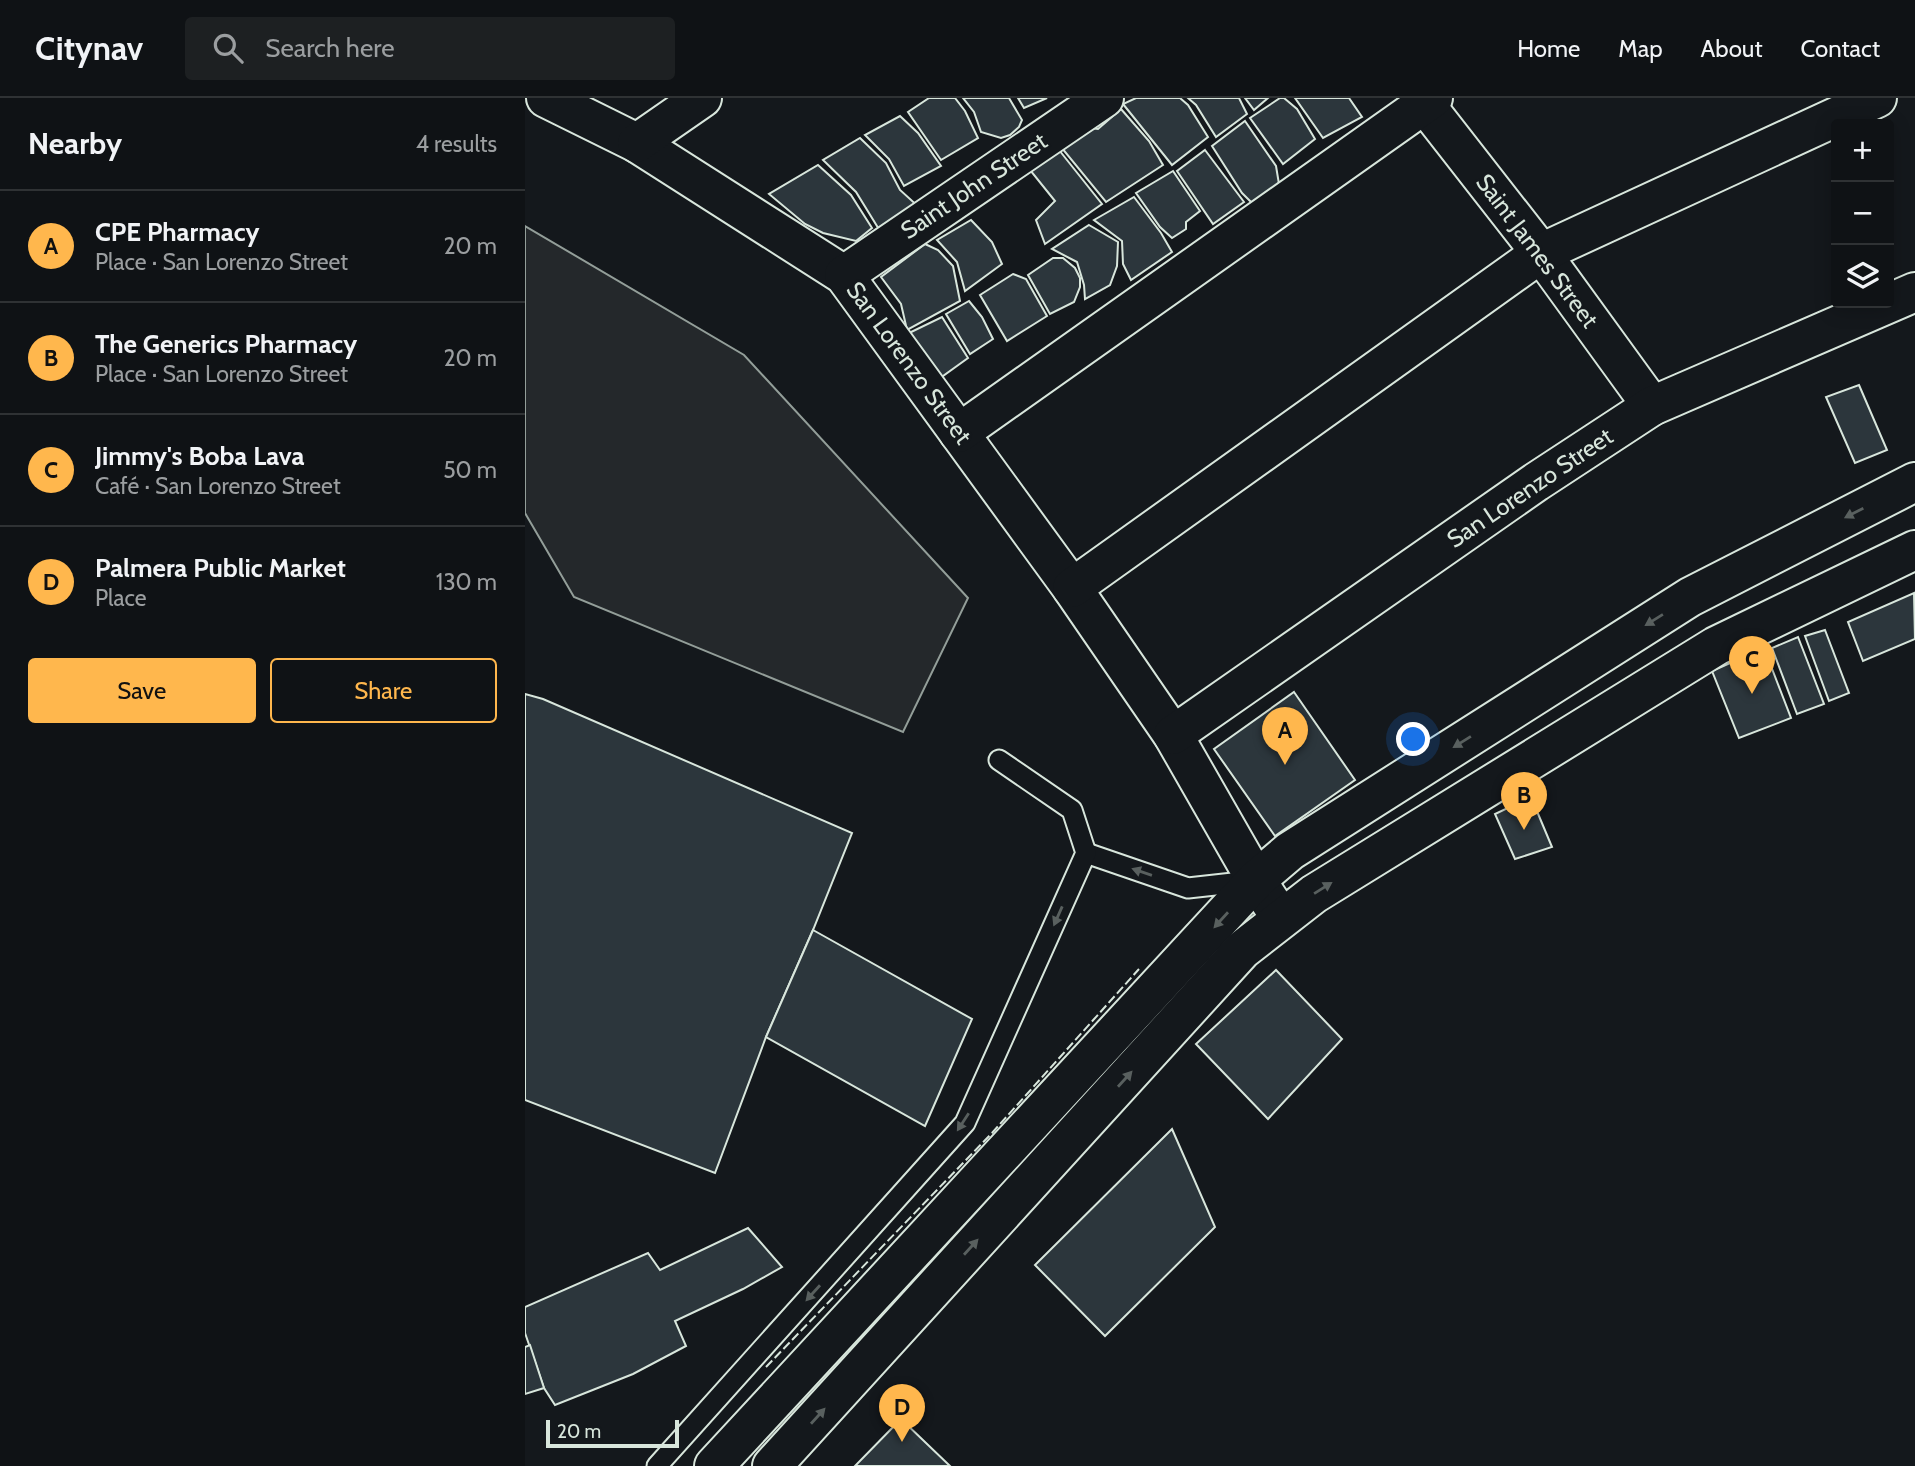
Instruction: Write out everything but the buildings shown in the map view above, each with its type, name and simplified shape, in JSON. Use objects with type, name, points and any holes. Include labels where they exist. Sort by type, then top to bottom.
[{"type":"street","name":"San Lorenzo Street","points":[[546,98],[637,143],[844,275],[1072,588],[1173,735],[1256,880],[1281,918]]},
{"type":"street","points":[[637,143],[702,98]]},
{"type":"street","name":"Saint John Street","points":[[844,275],[1104,98]]},
{"type":"street","points":[[1072,588],[1541,253],[1877,98]]},
{"type":"street","points":[[959,433],[1426,100]]},
{"type":"street","name":"Saint James Street","points":[[1426,100],[1652,406]]},
{"type":"street","name":"San Lorenzo Street","points":[[1173,735],[1536,482],[1652,406],[1915,292]]},
{"type":"street","points":[[713,1466],[1256,880],[1290,851],[1690,597],[1915,482]]},
{"type":"street","points":[[772,1466],[1242,950],[1281,918],[1314,894],[1716,646],[1915,550]]},
{"type":"lane","points":[[657,1466],[965,1123],[1086,853],[1072,810],[999,760]]},
{"type":"lane","points":[[1086,853],[1188,888],[1256,880]]},
{"type":"shaded area","points":[[525,226],[744,355],[968,598],[903,732],[574,597],[525,513]]},
{"type":"fence","points":[[766,1367],[992,1133],[1139,969]]},
{"type":"place","name":"Jimmy's Boba Lava","points":[[1752,694]]},
{"type":"place","name":"CPE Pharmacy","points":[[1285,765]]},
{"type":"place","name":"The Generics Pharmacy","points":[[1524,830]]},
{"type":"place","name":"Palmera Public Market","points":[[902,1442]]}]
